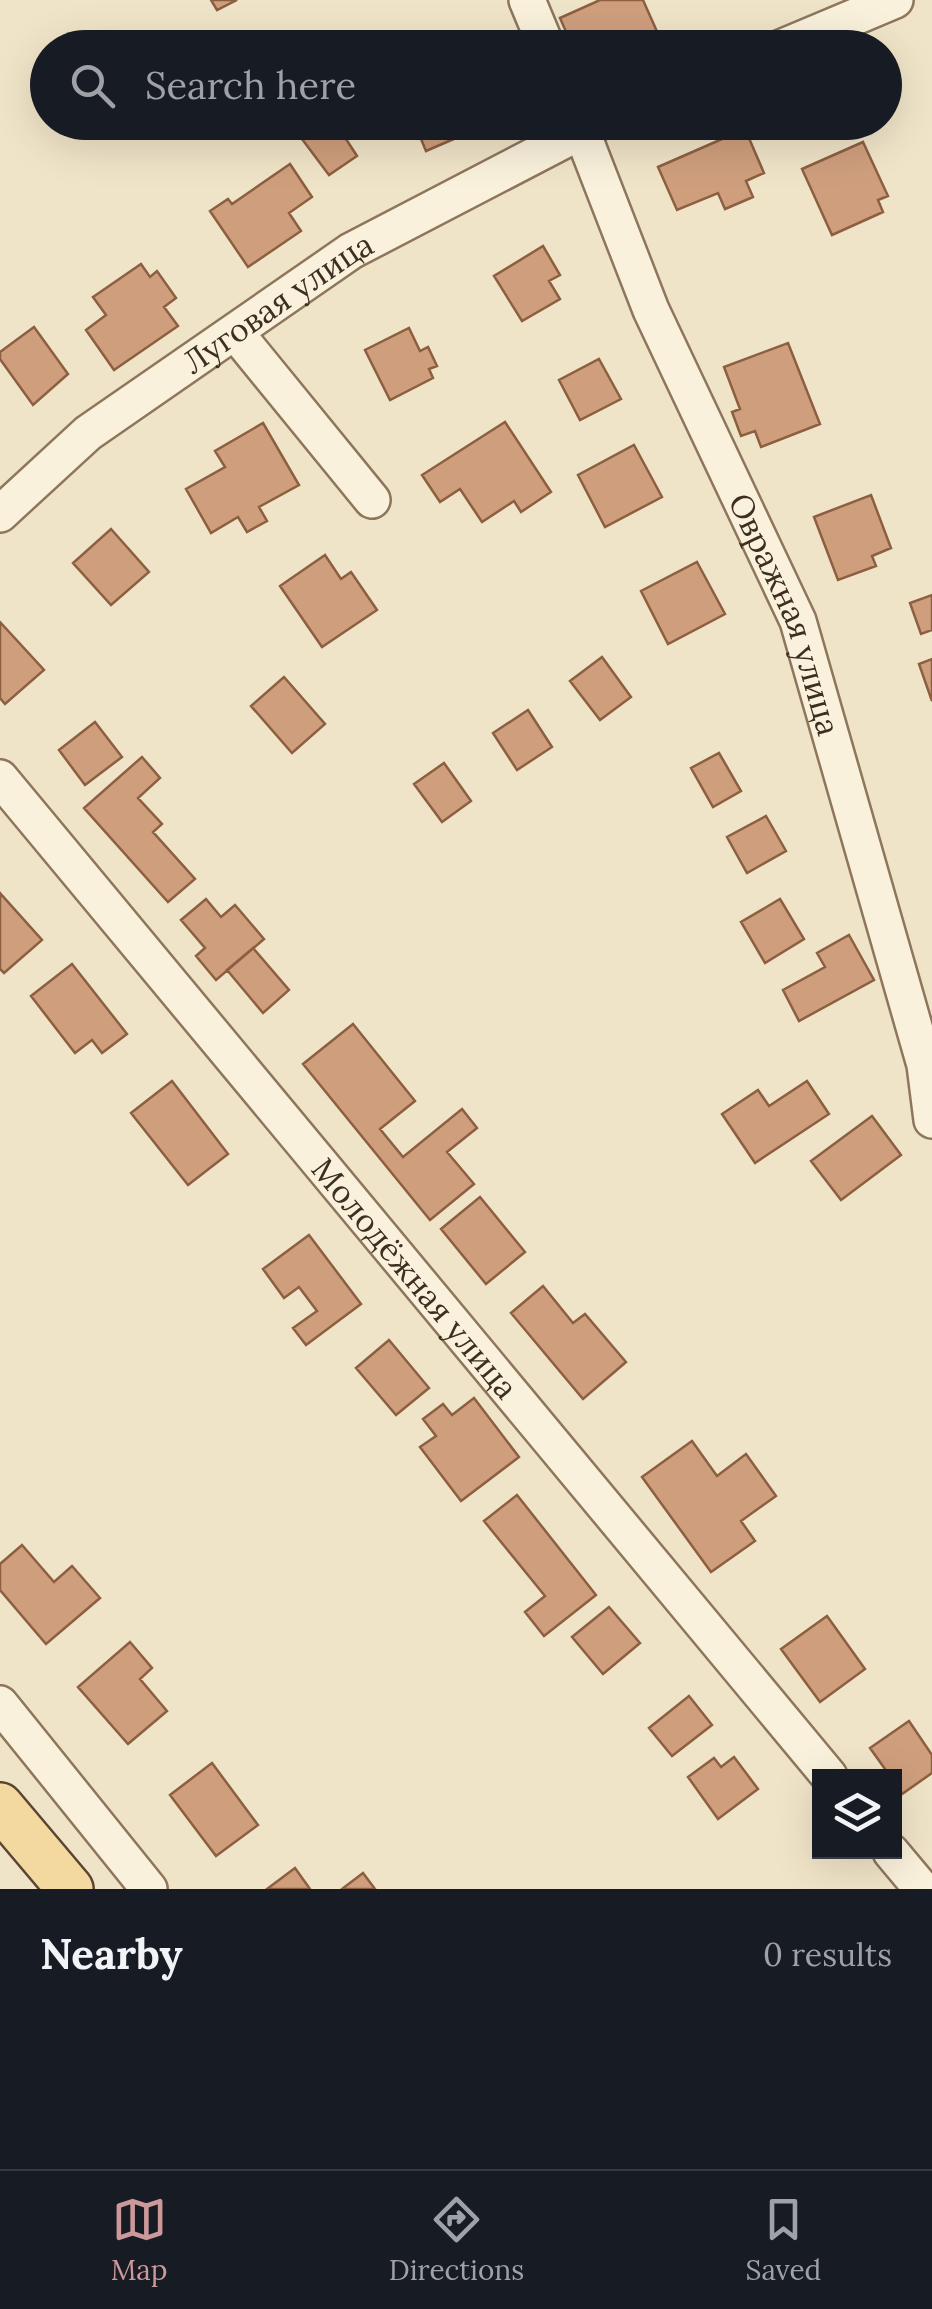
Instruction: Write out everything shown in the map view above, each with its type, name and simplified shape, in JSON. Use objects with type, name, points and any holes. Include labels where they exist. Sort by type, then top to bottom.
[{"type":"main road","points":[[0,1806],[70,1889]]},
{"type":"street","points":[[527,0],[540,30]]},
{"type":"street","points":[[824,30],[896,0]]},
{"type":"street","name":"Луговая улица","points":[[0,514],[88,434],[351,251],[558,140]]},
{"type":"street","name":"Овражная улица","points":[[591,140],[651,310],[798,621],[926,1065],[932,1120]]},
{"type":"street","points":[[235,332],[372,500]]},
{"type":"street","name":"Молодёжная улица","points":[[0,778],[823,1769]]},
{"type":"street","points":[[0,1704],[149,1889]]},
{"type":"street","points":[[897,1859],[922,1889]]},
{"type":"building","points":[[211,0],[237,0],[217,10]]},
{"type":"building","points":[[600,0],[643,0],[656,30],[565,30],[560,18]]},
{"type":"building","points":[[303,140],[347,140],[357,156],[329,175]]},
{"type":"building","points":[[421,140],[451,140],[426,151]]},
{"type":"building","points":[[720,140],[750,140],[764,173],[746,181],[753,197],[725,209],[718,193],[677,210],[658,167]]},
{"type":"building","points":[[863,142],[888,196],[878,200],[883,212],[832,235],[802,169]]},
{"type":"building","points":[[290,164],[312,197],[289,213],[301,231],[248,267],[210,211],[228,199],[232,204]]},
{"type":"building","points":[[543,246],[560,275],[549,281],[560,299],[522,321],[494,276]]},
{"type":"building","points":[[141,264],[150,277],[157,271],[176,298],[164,307],[178,326],[114,370],[86,330],[106,315],[93,297]]},
{"type":"building","points":[[34,327],[68,374],[33,405],[0,359],[0,352]]},
{"type":"building","points":[[409,328],[420,351],[428,347],[437,366],[429,369],[433,378],[390,400],[365,350]]},
{"type":"building","points":[[788,343],[820,424],[761,447],[755,431],[741,436],[732,412],[740,409],[724,367]]},
{"type":"building","points":[[599,359],[621,399],[580,420],[559,380]]},
{"type":"building","points":[[505,422],[551,492],[521,512],[514,501],[482,522],[460,489],[440,502],[422,475]]},
{"type":"building","points":[[263,423],[299,485],[259,507],[267,521],[247,532],[238,517],[211,533],[186,489],[225,467],[215,451]]},
{"type":"building","points":[[634,445],[662,497],[605,527],[578,475]]},
{"type":"building","points":[[871,495],[891,548],[872,556],[876,566],[838,580],[814,517]]},
{"type":"building","points":[[111,529],[149,572],[111,605],[73,563]]},
{"type":"building","points":[[325,555],[341,579],[351,572],[377,610],[322,647],[280,586]]},
{"type":"building","points":[[697,562],[725,614],[668,644],[641,591]]},
{"type":"building","points":[[932,595],[932,630],[921,634],[910,603]]},
{"type":"building","points":[[0,622],[44,670],[5,704],[0,698]]},
{"type":"building","points":[[602,657],[631,697],[600,720],[570,681]]},
{"type":"building","points":[[932,659],[932,701],[919,664]]},
{"type":"building","points":[[284,677],[325,724],[292,753],[251,706]]},
{"type":"building","points":[[528,710],[552,747],[517,770],[493,733]]},
{"type":"building","points":[[95,722],[122,757],[85,785],[59,750]]},
{"type":"building","points":[[719,753],[741,791],[713,807],[691,768]]},
{"type":"building","points":[[142,757],[160,778],[138,798],[162,824],[153,832],[195,879],[168,902],[84,808]]},
{"type":"building","points":[[444,763],[471,801],[442,822],[414,784]]},
{"type":"building","points":[[766,816],[786,851],[747,873],[727,837]]},
{"type":"building","points":[[0,893],[42,940],[4,973],[0,969]]},
{"type":"building","points":[[206,899],[221,917],[235,905],[264,939],[216,980],[196,956],[205,948],[181,920]]},
{"type":"building","points":[[780,899],[804,939],[765,963],[741,922]]},
{"type":"building","points":[[849,935],[874,980],[799,1021],[783,990],[825,967],[817,953]]},
{"type":"building","points":[[253,948],[289,990],[263,1013],[227,970]]},
{"type":"building","points":[[72,964],[127,1034],[102,1053],[92,1040],[75,1053],[31,996]]},
{"type":"building","points":[[353,1024],[415,1101],[380,1129],[403,1157],[462,1109],[477,1128],[447,1152],[474,1184],[430,1220],[303,1064]]},
{"type":"building","points":[[172,1081],[228,1154],[188,1185],[131,1113]]},
{"type":"building","points":[[807,1081],[829,1114],[755,1163],[722,1114],[758,1090],[769,1106]]},
{"type":"building","points":[[872,1116],[901,1155],[841,1200],[811,1161]]},
{"type":"building","points":[[480,1197],[525,1252],[486,1284],[441,1229]]},
{"type":"building","points":[[309,1235],[361,1304],[306,1345],[293,1328],[317,1311],[299,1287],[284,1298],[263,1269]]},
{"type":"building","points":[[543,1286],[573,1323],[585,1314],[626,1362],[583,1399],[511,1313]]},
{"type":"building","points":[[389,1340],[429,1388],[396,1415],[356,1368]]},
{"type":"building","points":[[474,1398],[519,1457],[461,1501],[420,1447],[436,1436],[423,1419],[443,1404],[452,1415]]},
{"type":"building","points":[[692,1441],[717,1476],[746,1454],[776,1496],[741,1521],[755,1541],[711,1572],[642,1477]]},
{"type":"building","points":[[517,1495],[596,1595],[544,1636],[525,1612],[545,1596],[484,1521]]},
{"type":"building","points":[[22,1545],[54,1582],[72,1566],[100,1598],[46,1644],[0,1590],[0,1564]]},
{"type":"building","points":[[609,1607],[640,1643],[603,1674],[572,1637]]},
{"type":"building","points":[[827,1616],[865,1669],[820,1702],[781,1649]]},
{"type":"building","points":[[130,1642],[152,1668],[140,1679],[167,1711],[128,1744],[78,1687]]},
{"type":"building","points":[[689,1696],[712,1725],[672,1756],[649,1728]]},
{"type":"building","points":[[909,1721],[932,1755],[932,1773],[902,1794],[902,1769],[885,1769],[870,1748]]},
{"type":"building","points":[[734,1757],[758,1789],[718,1819],[688,1777],[714,1758],[721,1767]]},
{"type":"building","points":[[212,1763],[258,1825],[216,1856],[170,1795]]},
{"type":"building","points":[[295,1868],[310,1889],[267,1889]]},
{"type":"building","points":[[363,1873],[375,1889],[342,1889]]}]
